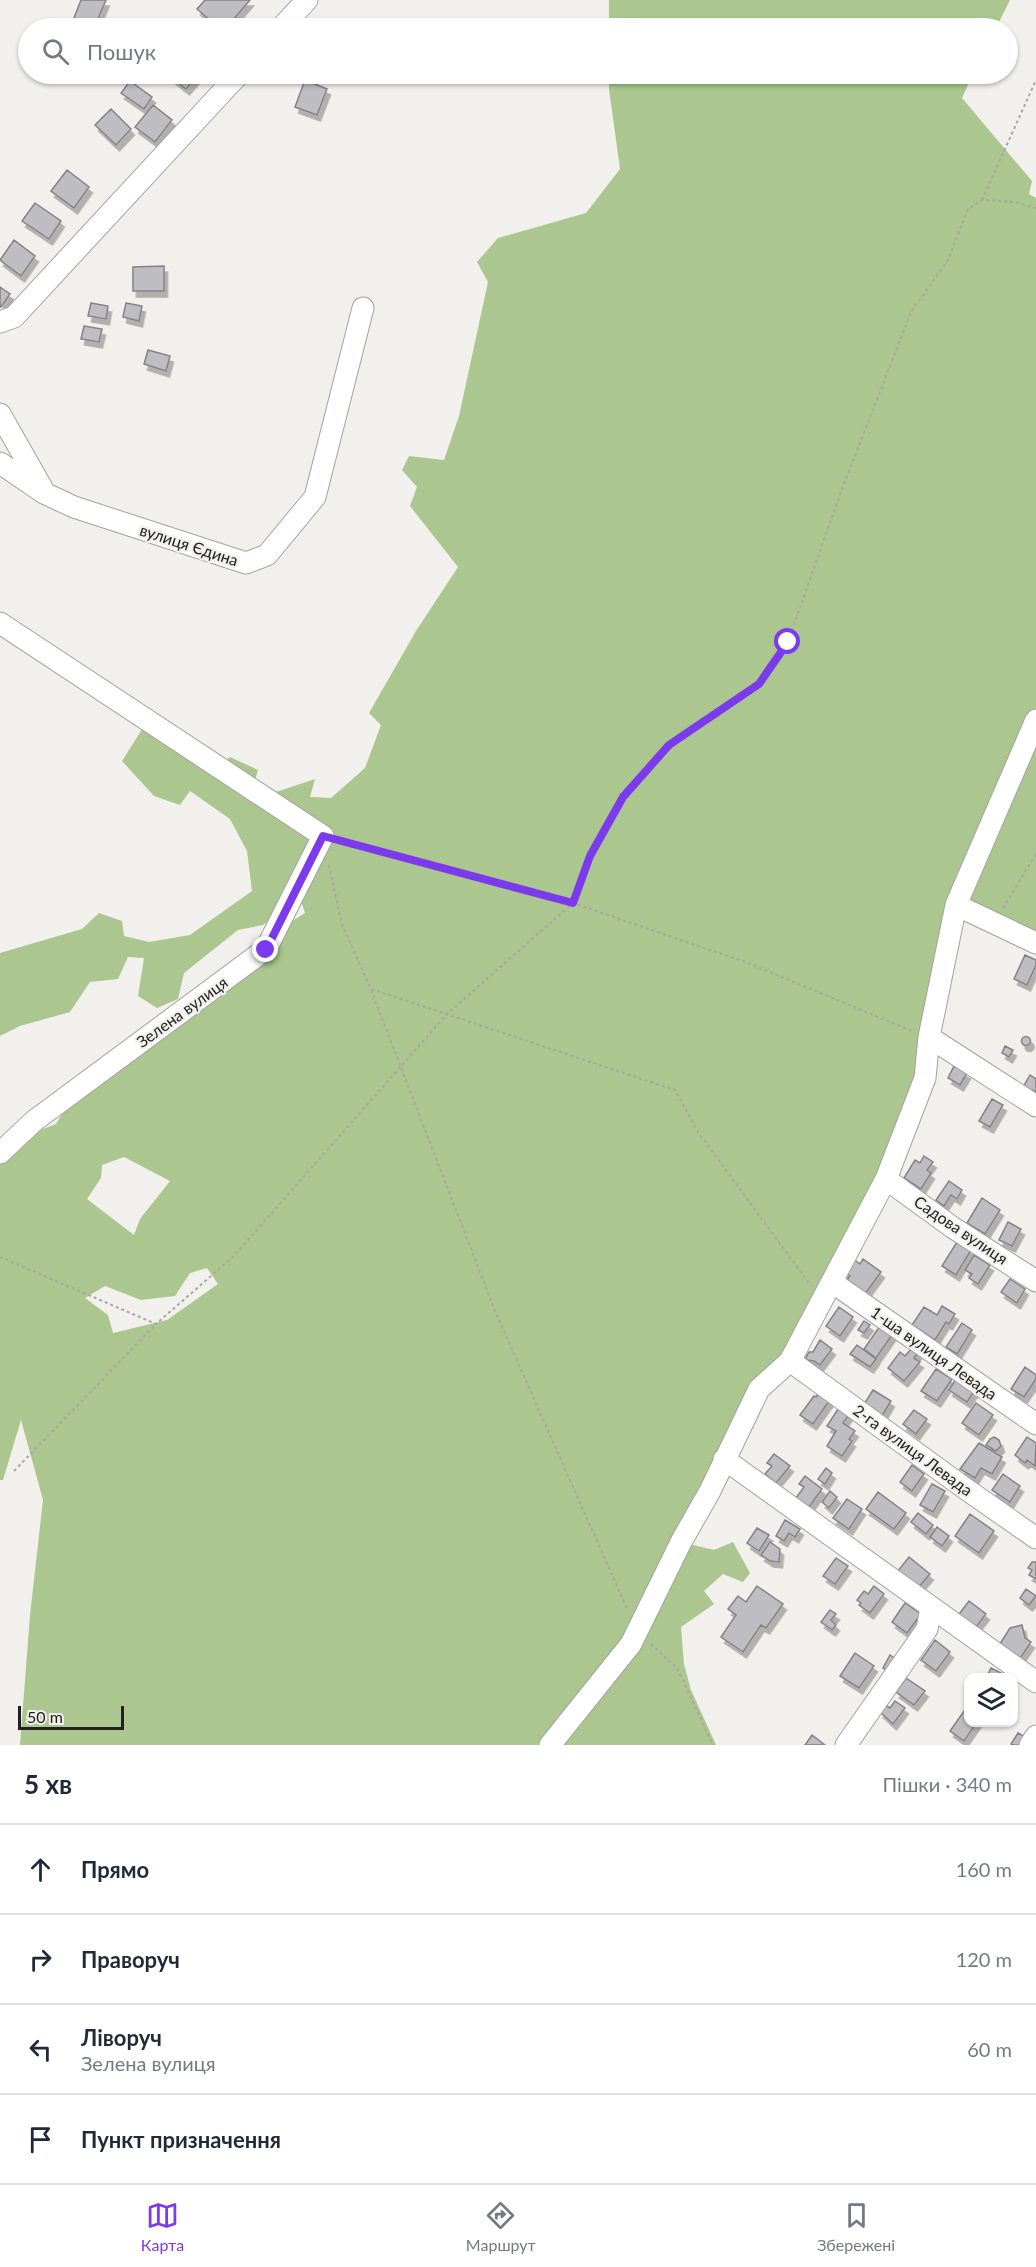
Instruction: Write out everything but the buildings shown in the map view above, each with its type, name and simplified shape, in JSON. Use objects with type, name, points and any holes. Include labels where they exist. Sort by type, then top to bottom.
[{"type":"street","points":[[290,18],[307,0]]},
{"type":"street","points":[[0,322],[14,317],[230,84]]},
{"type":"street","name":"вулиця Єдина","points":[[0,463],[46,493],[74,507],[246,563],[267,555],[315,497],[363,308]]},
{"type":"street","points":[[0,414],[46,493]]},
{"type":"street","points":[[0,623],[323,836]]},
{"type":"street","points":[[550,1745],[631,1644],[681,1542],[710,1491],[759,1389],[790,1361],[886,1179],[925,1078],[929,1037],[956,905],[1036,720]]},
{"type":"street","name":"Зелена вулиця","points":[[0,1153],[34,1121],[266,950],[323,836]]},
{"type":"street","points":[[956,905],[1036,943]]},
{"type":"street","points":[[929,1037],[1036,1106]]},
{"type":"street","name":"Садова вулиця","points":[[886,1179],[952,1227],[1036,1281]]},
{"type":"street","name":"1-ша вулиця Левада","points":[[826,1293],[839,1287],[1036,1424]]},
{"type":"street","name":"2-га вулиця Левада","points":[[790,1361],[1036,1538]]},
{"type":"street","points":[[724,1459],[1036,1682]]},
{"type":"street","points":[[846,1745],[927,1629],[931,1608]]},
{"type":"street","points":[[1029,1745],[1036,1736]]},
{"type":"path","points":[[14,1471],[156,1324],[234,1256],[447,1014],[573,903],[590,856],[623,797],[669,745],[759,684],[788,642],[839,497],[911,312],[948,260],[968,209],[982,200],[1036,80]]},
{"type":"path","points":[[982,200],[1015,202],[1036,208]]},
{"type":"path","points":[[713,1745],[677,1668],[637,1631],[495,1311],[371,989],[342,925],[323,836],[573,903],[748,963],[929,1037]]},
{"type":"path","points":[[995,922],[1036,854]]},
{"type":"path","points":[[371,989],[675,1090],[698,1132],[826,1293]]},
{"type":"path","points":[[0,1257],[156,1324]]},
{"type":"green space","points":[[609,0],[1010,0],[1001,18],[609,18]]},
{"type":"green space","points":[[609,84],[968,84],[962,98],[1032,181],[1029,194],[1036,198],[1036,943],[957,905],[925,1078],[831,1285],[759,1389],[681,1542],[714,1550],[733,1542],[750,1573],[743,1582],[723,1574],[704,1591],[714,1604],[681,1627],[684,1664],[691,1690],[716,1745],[20,1745],[30,1615],[43,1500],[21,1420],[3,1480],[0,1480],[0,1160],[17,1139],[56,1124],[77,1088],[248,959],[248,949],[305,913],[300,898],[263,925],[238,930],[184,973],[178,999],[157,1008],[138,996],[144,958],[128,957],[118,979],[90,982],[70,1012],[20,1026],[0,1036],[0,953],[82,929],[99,913],[122,921],[124,936],[149,942],[190,935],[252,891],[247,851],[230,819],[190,791],[180,805],[154,796],[122,761],[146,723],[215,770],[230,757],[258,770],[255,780],[276,792],[315,779],[310,797],[331,798],[365,768],[381,725],[369,713],[416,631],[458,567],[410,506],[417,487],[402,470],[409,456],[444,460],[459,416],[488,282],[477,262],[498,238],[586,213],[620,169]],"holes":[[[124,1157],[170,1181],[140,1219],[134,1235],[87,1199],[101,1178],[102,1165]],[[207,1268],[218,1284],[167,1320],[113,1333],[108,1315],[85,1298],[105,1286],[141,1300],[175,1296],[190,1273]]]},
{"type":"route","points":[[266,950],[323,836],[573,903],[590,856],[623,797],[669,745],[759,684],[788,642]]}]
